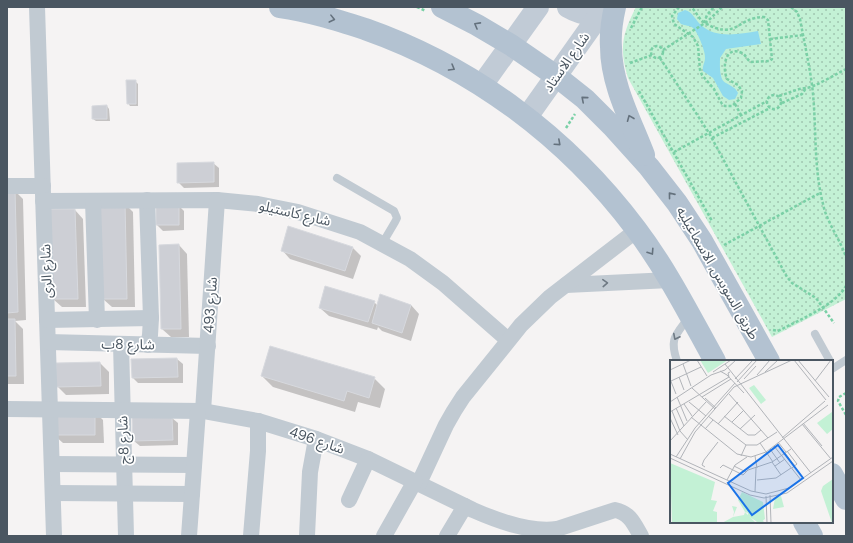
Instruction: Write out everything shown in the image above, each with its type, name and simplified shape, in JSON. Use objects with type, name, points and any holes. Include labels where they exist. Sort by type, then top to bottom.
[{"type":"main road","points":[[280,7],[340,21],[389,38],[437,60],[482,85],[527,117],[558,142],[586,170],[637,230],[670,280],[714,360]]},
{"type":"main road","name":"طريق السويس, الاسماعيليه","points":[[448,7],[511,45],[585,98],[649,167],[677,203],[719,245],[769,360]]},
{"type":"main road","points":[[482,85],[538,7]]},
{"type":"main road","points":[[568,7],[576,12],[587,15],[606,10],[611,25],[610,48],[613,70],[620,93],[649,167]]},
{"type":"main road","name":"شارع الاستاد","points":[[527,117],[606,10]]},
{"type":"main road","points":[[833,476],[846,499]]},
{"type":"main road","points":[[805,523],[812,536]]},
{"type":"street","name":"شارع الرى","points":[[37,7],[54,536]]},
{"type":"street","name":"شارع كاستيلو","points":[[7,186],[43,194],[93,201],[217,200],[258,204],[298,212],[360,232],[410,259],[443,283],[508,340]]},
{"type":"street","points":[[147,200],[151,318],[148,344]]},
{"type":"street","name":"شارع 493","points":[[189,536],[194,464],[208,346],[217,200]]},
{"type":"street","points":[[93,201],[97,320]]},
{"type":"street","points":[[384,536],[417,482],[454,411],[463,397],[508,340],[535,310],[637,230]]},
{"type":"street","points":[[566,285],[670,280]]},
{"type":"street","points":[[47,320],[151,318]]},
{"type":"street","name":"شارع 8ب","points":[[48,342],[208,346]]},
{"type":"street","name":"شارع 8ج","points":[[120,344],[126,536]]},
{"type":"street","name":"شارع 496","points":[[7,409],[201,411],[258,421],[316,439],[368,459],[515,530],[557,529],[568,531],[609,511],[615,510],[622,511],[627,514],[632,519],[641,536]]},
{"type":"street","points":[[251,536],[258,451],[258,421]]},
{"type":"street","points":[[307,536],[309,478],[316,439]]},
{"type":"street","points":[[349,500],[368,459]]},
{"type":"street","points":[[52,464],[194,464]]},
{"type":"street","points":[[53,492],[192,494]]},
{"type":"street","points":[[447,536],[456,529],[464,506]]},
{"type":"lane","points":[[337,178],[394,211],[397,218],[396,222],[382,244]]},
{"type":"lane","points":[[677,360],[673,351],[673,341],[690,316]]},
{"type":"lane","points":[[815,334],[829,360]]},
{"type":"lane","points":[[833,365],[846,360]]},
{"type":"path","points":[[630,31],[633,22],[642,7]]},
{"type":"path","points":[[679,7],[674,13],[672,20],[676,26],[690,32],[698,46],[700,70],[702,75],[714,89],[722,104],[728,106],[735,104],[741,98],[742,91],[738,85],[727,79],[724,72],[726,58],[730,54],[739,52],[751,62],[770,62],[772,59],[768,20],[764,17],[750,18],[738,27],[728,31],[722,30],[704,23],[691,7]]},
{"type":"path","points":[[704,23],[707,15],[714,7]]},
{"type":"path","points":[[660,58],[663,50],[715,15],[722,7]]},
{"type":"path","points":[[791,7],[799,15],[812,86],[820,193],[827,219],[844,247],[846,257]]},
{"type":"path","points":[[770,39],[803,36]]},
{"type":"path","points":[[663,50],[658,46],[654,47],[651,52],[654,57],[660,58],[709,133],[787,277],[792,283],[816,298],[834,323]]},
{"type":"path","points":[[628,58],[629,68]]},
{"type":"path","points":[[674,152],[767,101],[771,95],[779,96],[800,88],[812,86],[846,69]]},
{"type":"path","points":[[636,86],[714,225]]},
{"type":"path","points":[[712,138],[770,108],[777,109],[782,103],[802,94],[806,88]]},
{"type":"path","points":[[779,96],[782,103]]},
{"type":"path","points":[[767,101],[770,108]]},
{"type":"path","points":[[735,104],[741,116]]},
{"type":"path","points":[[719,245],[820,193]]},
{"type":"path","points":[[770,326],[773,330],[778,330],[823,306],[840,295],[846,286]]},
{"type":"path","points":[[846,393],[839,397],[838,401],[846,415]]},
{"type":"green space","points":[[636,7],[846,7],[846,299],[772,337],[628,78],[623,58],[623,41]]},
{"type":"water","points":[[685,10],[692,14],[701,25],[714,32],[728,34],[758,31],[761,44],[726,49],[720,58],[720,72],[722,79],[737,91],[738,93],[735,99],[729,100],[723,96],[713,78],[703,71],[705,55],[695,30],[690,26],[681,24],[677,19],[678,13]]},
{"type":"building","points":[[126,80],[136,80],[136,104],[127,104]]},
{"type":"building","points":[[107,105],[107,119],[92,119],[92,106]]},
{"type":"building","points":[[214,162],[214,182],[177,183],[177,163]]},
{"type":"building","points":[[7,189],[15,189],[18,312],[7,313]]},
{"type":"building","points":[[125,202],[127,299],[102,299],[100,203]]},
{"type":"building","points":[[179,204],[179,225],[156,225],[156,205]]},
{"type":"building","points":[[50,209],[75,209],[78,299],[52,299]]},
{"type":"building","points":[[288,226],[353,247],[345,271],[281,251]]},
{"type":"building","points":[[179,244],[181,329],[161,329],[159,245]]},
{"type":"building","points":[[325,286],[375,301],[368,322],[319,308]]},
{"type":"building","points":[[380,294],[411,305],[402,333],[372,323]]},
{"type":"building","points":[[7,319],[15,319],[16,376],[7,376]]},
{"type":"building","points":[[270,346],[375,377],[369,398],[347,391],[344,401],[261,376]]},
{"type":"building","points":[[177,358],[178,377],[132,378],[131,359]]},
{"type":"building","points":[[100,362],[101,386],[56,387],[56,363]]},
{"type":"building","points":[[95,410],[95,435],[53,435],[53,411]]},
{"type":"building","points":[[132,417],[172,417],[173,440],[133,441]]}]
